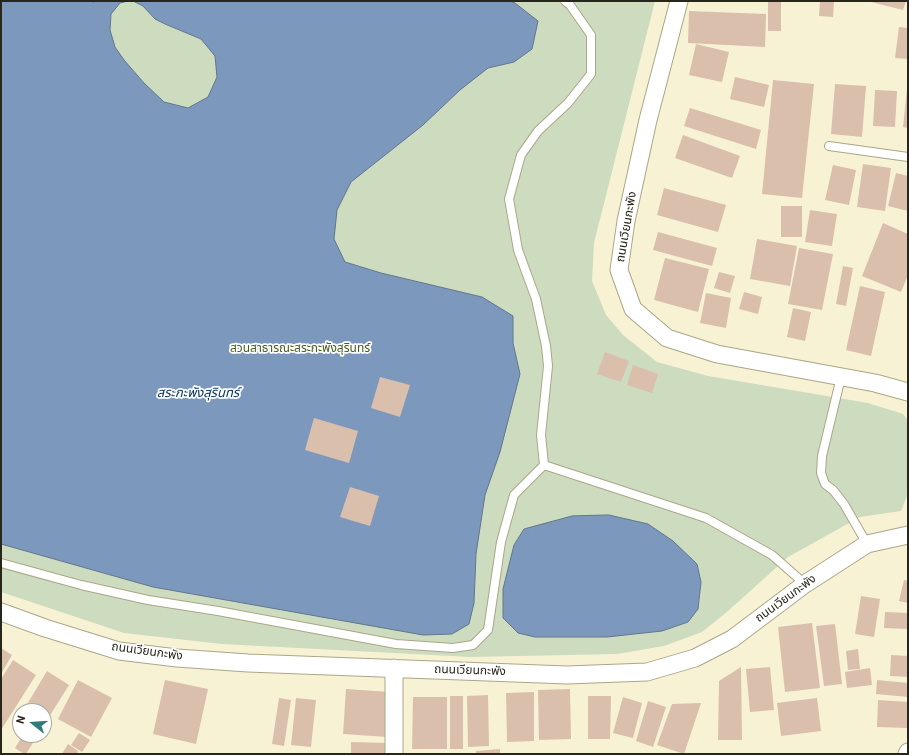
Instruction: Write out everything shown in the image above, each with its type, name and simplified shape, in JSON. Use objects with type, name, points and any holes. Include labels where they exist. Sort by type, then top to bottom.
[{"type":"street","name":"ถนนเวียนกะพัง","points":[[679,1],[648,120],[626,221],[619,270],[634,309],[667,338],[717,354],[841,376],[908,392]]},
{"type":"street","name":"ถนนเวียนกะพัง","points":[[1,612],[46,628],[119,650],[177,658],[248,663],[568,675],[647,672],[696,658],[732,639],[805,584],[867,544],[908,535]]},
{"type":"street","points":[[394,668],[394,754]]},
{"type":"lane","points":[[1,564],[80,585],[148,600],[218,611],[396,644],[453,648],[473,644],[488,630],[501,542],[514,495],[544,464],[541,435],[548,366],[546,346],[536,299],[518,250],[510,198],[521,155],[538,131],[568,103],[591,74],[591,35],[570,5],[565,1]]},
{"type":"lane","points":[[830,146],[908,157]]},
{"type":"lane","points":[[841,376],[822,456],[821,473],[825,484],[834,490],[844,504],[867,544]]},
{"type":"lane","points":[[544,464],[706,518],[772,555],[805,584]]},
{"type":"green space","name":"สวนสาธารณะสระกะพังสุรินทร์","points":[[1,1],[655,1],[594,243],[592,281],[606,315],[623,335],[657,362],[708,376],[868,403],[903,414],[908,421],[908,493],[901,511],[860,517],[788,557],[728,611],[702,632],[664,646],[617,654],[470,657],[222,644],[124,633],[1,592]]},
{"type":"water","name":"สระกะพังสุรินทร์","points":[[1,1],[128,1],[120,3],[111,14],[110,30],[115,47],[144,83],[164,102],[188,108],[208,97],[217,77],[215,56],[201,39],[155,19],[143,6],[133,1],[510,1],[515,3],[538,21],[532,49],[514,62],[488,68],[460,90],[423,125],[351,182],[337,210],[334,239],[345,262],[381,273],[482,297],[513,316],[513,343],[520,374],[500,452],[485,495],[476,554],[474,603],[469,624],[452,634],[423,635],[153,587],[1,544]]},
{"type":"water","points":[[609,515],[648,524],[673,541],[697,564],[701,582],[698,609],[688,622],[662,631],[607,637],[535,637],[518,633],[503,618],[503,589],[514,545],[524,529],[572,516]]},
{"type":"building","points":[[768,1],[781,1],[781,31],[768,31]]},
{"type":"building","points":[[820,1],[834,1],[833,17],[819,16]]},
{"type":"building","points":[[867,1],[906,1],[903,10]]},
{"type":"building","points":[[689,11],[766,14],[765,47],[688,43]]},
{"type":"building","points":[[899,27],[908,28],[908,59],[895,58]]},
{"type":"building","points":[[696,44],[729,52],[722,82],[689,75]]},
{"type":"building","points":[[735,77],[769,85],[764,107],[730,99]]},
{"type":"building","points":[[773,80],[814,84],[802,198],[762,194]]},
{"type":"building","points":[[835,84],[866,86],[862,137],[831,134]]},
{"type":"building","points":[[908,89],[908,128],[903,127]]},
{"type":"building","points":[[875,90],[897,91],[895,127],[873,126]]},
{"type":"building","points":[[690,108],[761,130],[756,149],[684,126]]},
{"type":"building","points":[[683,135],[740,156],[732,178],[675,158]]},
{"type":"building","points":[[863,164],[891,168],[885,211],[857,207]]},
{"type":"building","points":[[833,165],[856,170],[849,205],[825,200]]},
{"type":"building","points":[[896,173],[908,176],[908,211],[888,206]]},
{"type":"building","points":[[664,188],[726,205],[718,232],[657,215]]},
{"type":"building","points":[[781,206],[802,206],[802,237],[781,237]]},
{"type":"building","points":[[810,210],[837,214],[832,246],[805,242]]},
{"type":"building","points":[[883,223],[908,234],[908,275],[901,292],[862,276]]},
{"type":"building","points":[[658,232],[717,248],[712,266],[653,250]]},
{"type":"building","points":[[757,239],[797,246],[790,286],[750,279]]},
{"type":"building","points":[[799,248],[833,254],[822,310],[788,304]]},
{"type":"building","points":[[665,258],[709,269],[698,312],[654,300]]},
{"type":"building","points":[[843,266],[853,268],[846,306],[836,304]]},
{"type":"building","points":[[719,272],[735,276],[730,293],[714,288]]},
{"type":"building","points":[[860,286],[885,292],[871,356],[846,350]]},
{"type":"building","points":[[744,292],[762,297],[758,314],[739,309]]},
{"type":"building","points":[[706,293],[731,298],[726,328],[700,323]]},
{"type":"building","points":[[793,308],[811,312],[805,341],[787,337]]},
{"type":"building","points":[[605,352],[629,361],[621,382],[597,374]]},
{"type":"building","points":[[633,365],[658,374],[652,393],[627,385]]},
{"type":"building","points":[[380,377],[410,385],[400,417],[371,408]]},
{"type":"building","points":[[314,418],[358,431],[349,463],[305,450]]},
{"type":"building","points":[[350,487],[379,496],[370,526],[340,517]]},
{"type":"building","points":[[904,580],[908,581],[908,603],[899,601]]},
{"type":"building","points":[[861,596],[880,599],[874,637],[855,634]]},
{"type":"building","points":[[885,612],[908,613],[908,629],[884,628]]},
{"type":"building","points":[[812,623],[820,688],[785,692],[778,627]]},
{"type":"building","points":[[835,624],[842,684],[824,686],[816,626]]},
{"type":"building","points":[[1,648],[12,655],[1,674]]},
{"type":"building","points":[[858,649],[860,669],[848,670],[846,651]]},
{"type":"building","points":[[891,655],[908,656],[908,677],[890,676]]},
{"type":"building","points":[[13,660],[36,675],[18,703],[12,703],[12,713],[1,730],[1,679]]},
{"type":"building","points":[[741,667],[742,740],[718,740],[719,681]]},
{"type":"building","points":[[770,667],[774,710],[750,712],[746,669]]},
{"type":"building","points":[[870,668],[872,685],[847,688],[845,672]]},
{"type":"building","points":[[47,671],[69,685],[52,712],[52,703],[28,703]]},
{"type":"building","points":[[78,680],[112,698],[91,737],[58,719]]},
{"type":"building","points":[[165,680],[208,689],[196,744],[153,734]]},
{"type":"building","points":[[877,680],[908,683],[908,697],[876,694]]},
{"type":"building","points":[[346,689],[390,692],[387,737],[343,734]]},
{"type":"building","points":[[570,689],[571,739],[539,740],[538,690]]},
{"type":"building","points":[[534,692],[534,741],[507,742],[506,693]]},
{"type":"building","points":[[488,695],[489,746],[468,747],[467,696]]},
{"type":"building","points":[[450,696],[463,696],[463,749],[450,749]]},
{"type":"building","points":[[588,696],[611,696],[610,739],[588,739]]},
{"type":"building","points":[[413,697],[447,697],[447,749],[412,749]]},
{"type":"building","points":[[623,697],[642,703],[633,738],[613,733]]},
{"type":"building","points":[[279,698],[291,700],[284,746],[272,744]]},
{"type":"building","points":[[296,698],[316,700],[311,747],[291,745]]},
{"type":"building","points":[[817,698],[821,731],[781,736],[777,703]]},
{"type":"building","points":[[878,700],[908,702],[907,728],[877,727]]},
{"type":"building","points":[[648,701],[666,707],[653,747],[636,741]]},
{"type":"building","points":[[701,703],[684,754],[657,745],[672,704]]},
{"type":"building","points":[[79,733],[90,740],[82,752],[71,745]]},
{"type":"building","points":[[351,742],[388,743],[388,754],[351,754]]},
{"type":"building","points":[[18,743],[33,743],[26,754],[15,748]]},
{"type":"building","points":[[68,744],[78,751],[77,754],[62,754]]},
{"type":"building","points":[[500,749],[500,754],[476,754],[476,751]]}]
